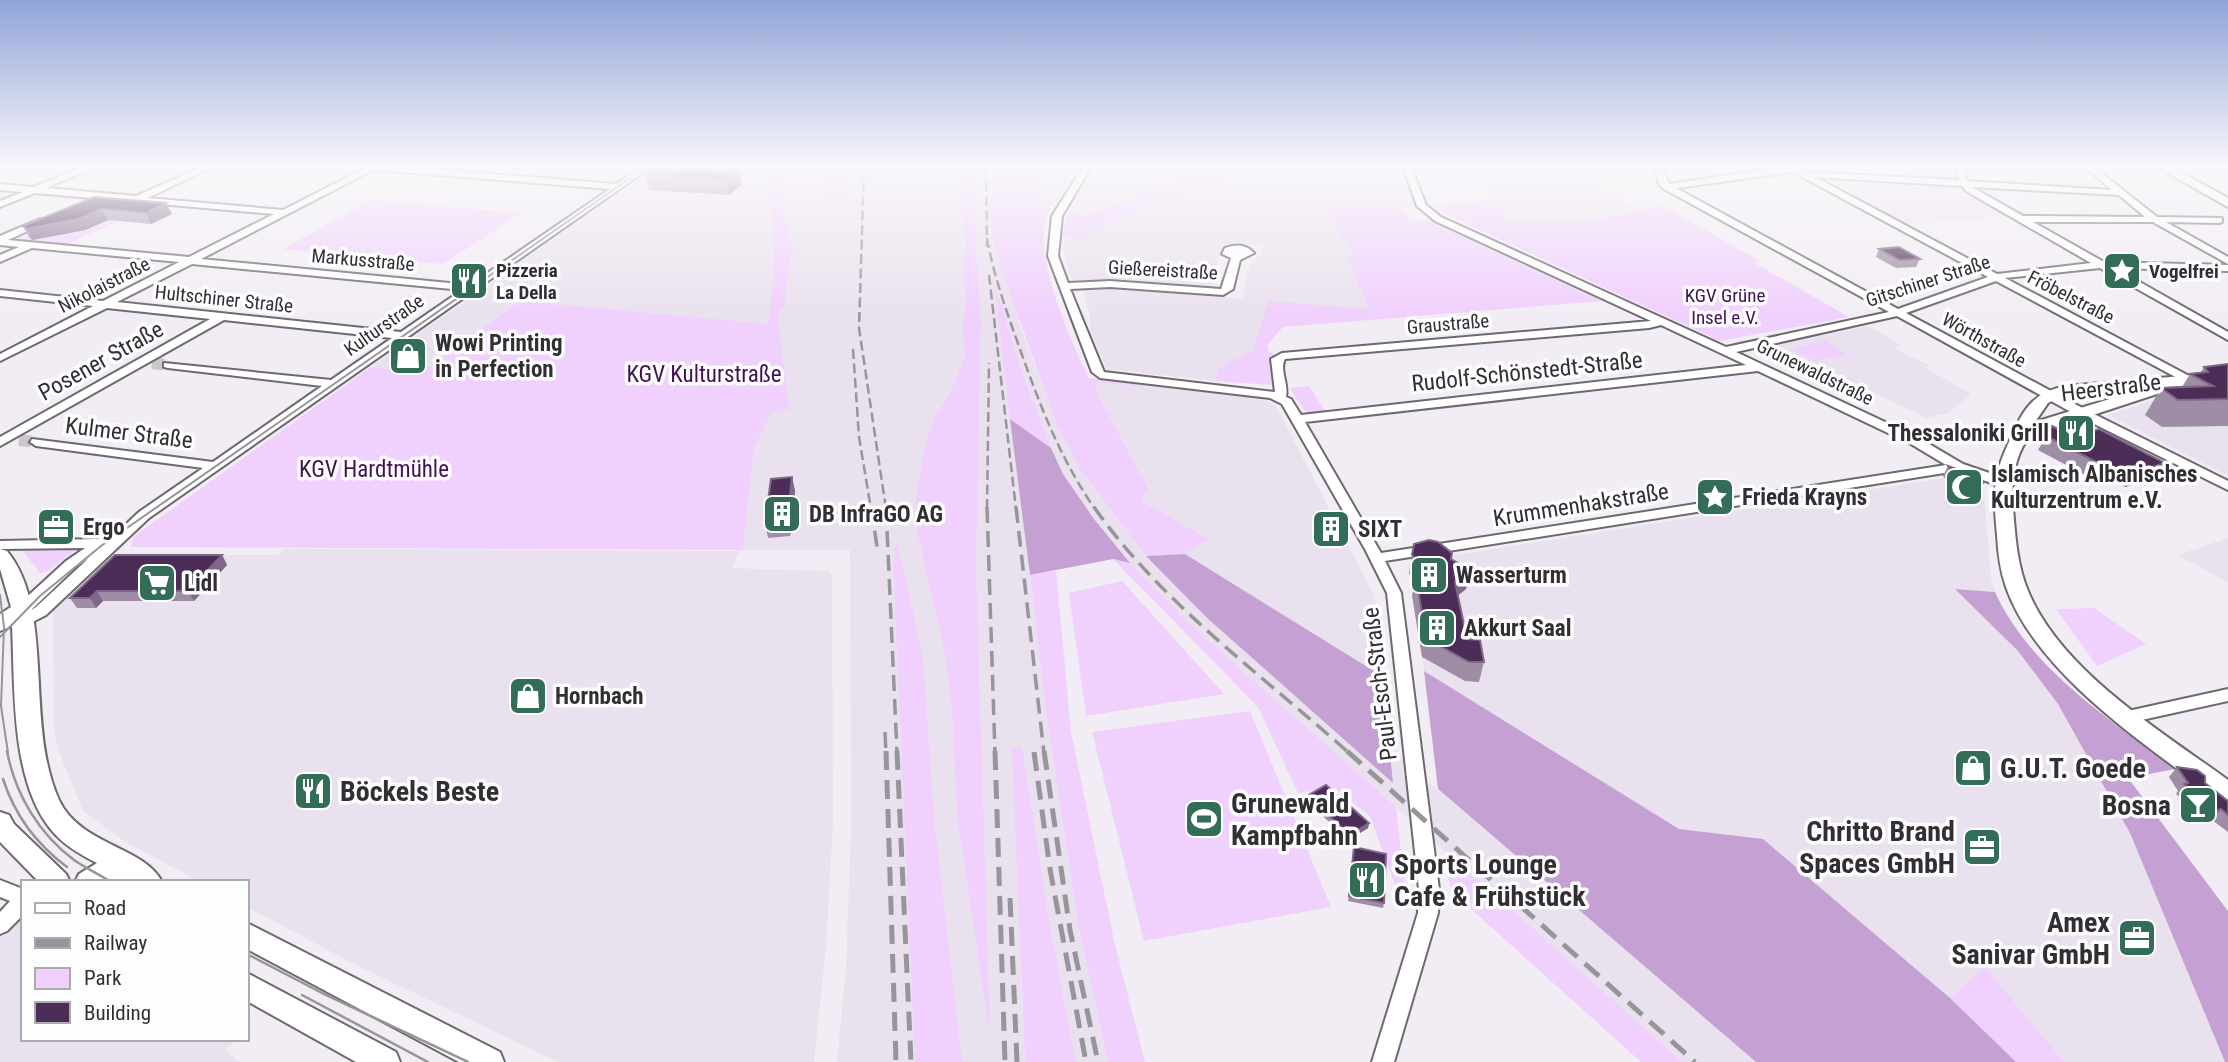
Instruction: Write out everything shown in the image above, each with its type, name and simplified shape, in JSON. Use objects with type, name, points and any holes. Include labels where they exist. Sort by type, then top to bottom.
[{"type":"main road","name":"Heerstraße","points":[[2001,482],[2021,437],[2042,400],[2049,395],[2184,379],[2228,377]]},
{"type":"main road","name":"Heerstraße","points":[[2021,437],[2035,428],[2184,379]]},
{"type":"main road","points":[[2001,482],[2011,572],[2029,614],[2064,662],[2128,717],[2228,793]]},
{"type":"main road","points":[[0,555],[14,574],[15,618],[36,766],[44,793],[57,820],[73,836],[145,880]]},
{"type":"main road","points":[[0,630],[15,618]]},
{"type":"main road","points":[[0,822],[5,831],[54,880]]},
{"type":"main road","points":[[91,880],[105,871],[145,880]]},
{"type":"main road","points":[[248,936],[489,1062]]},
{"type":"main road","points":[[248,987],[385,1062]]},
{"type":"street","name":"Nikolaistraße","points":[[0,358],[274,217]]},
{"type":"street","name":"Kulturstraße","points":[[15,618],[41,611],[103,547],[141,518],[575,217]]},
{"type":"street","points":[[1058,217],[1054,232],[1053,256],[1093,364],[1100,375],[1280,396]]},
{"type":"street","name":"Grunewaldstraße","points":[[1437,217],[1915,441],[1958,467],[2001,482]]},
{"type":"street","name":"Wörthstraße","points":[[1721,217],[2084,414],[2228,486]]},
{"type":"street","name":"Fröbelstraße","points":[[1882,217],[1994,277],[2066,312],[2184,379]]},
{"type":"street","points":[[2018,217],[2228,337]]},
{"type":"street","points":[[2151,217],[2228,261]]},
{"type":"street","points":[[0,241],[51,218]]},
{"type":"street","points":[[2022,219],[2219,220]]},
{"type":"street","name":"Markusstraße","points":[[0,241],[472,288]]},
{"type":"street","points":[[0,259],[31,245]]},
{"type":"street","name":"Gießereistraße","points":[[1063,286],[1110,284],[1223,292],[1228,289],[1236,257]]},
{"type":"street","name":"Gitschiner Straße","points":[[1725,351],[1898,313],[1994,277],[2102,265],[2228,268]]},
{"type":"street","name":"Hultschiner Straße","points":[[0,293],[403,336]]},
{"type":"street","name":"Posener Straße","points":[[9,440],[223,316]]},
{"type":"street","name":"Graustraße","points":[[1280,396],[1282,389],[1276,364],[1277,359],[1282,356],[1649,326],[1661,322]]},
{"type":"street","points":[[168,365],[333,384]]},
{"type":"street","name":"Rudolf-Schönstedt-Straße","points":[[1298,419],[1760,367]]},
{"type":"street","name":"Paul-Esch-Straße","points":[[1280,396],[1298,419],[1394,593],[1429,890],[1428,913],[1383,1062]]},
{"type":"street","name":"Kulmer Straße","points":[[36,442],[216,466]]},
{"type":"street","name":"Krummenhakstraße","points":[[1377,558],[1958,467]]},
{"type":"street","points":[[0,545],[103,547]]},
{"type":"street","points":[[2128,717],[2228,695]]},
{"type":"street","points":[[0,925],[14,895]]},
{"type":"shaded area","points":[[585,217],[962,217],[966,240],[963,267],[966,304],[962,328],[965,356],[925,444],[916,495],[916,527],[945,654],[952,714],[957,816],[989,1028],[976,565],[981,324],[975,217],[991,217],[1021,328],[1057,425],[1080,469],[1146,556],[1206,617],[1392,782],[1390,749],[1756,1062],[1682,1062],[1192,626],[1130,563],[1094,519],[1063,474],[1023,375],[996,287],[1044,699],[1079,929],[1108,1062],[1076,1062],[1051,932],[1021,747],[1021,985],[1025,1062],[837,1062],[846,967],[851,829],[850,550],[743,550],[768,325],[432,366],[420,371],[371,367]]},
{"type":"shaded area","points":[[1126,217],[1328,217],[1356,255],[1347,256],[1369,309],[1344,308],[1263,328],[1257,333],[1253,350],[1219,368],[1215,381],[1107,369],[1090,331],[1090,316],[1083,290],[1098,287],[1242,299],[1250,264],[1261,254],[1263,245],[1222,244],[1213,284],[1202,288],[1072,279],[1064,257],[1062,237],[1086,239],[1090,232]]},
{"type":"shaded area","points":[[1506,217],[1608,217],[1580,222],[1509,222]]},
{"type":"shaded area","points":[[1893,217],[1999,217],[1907,224]]},
{"type":"shaded area","points":[[1868,326],[1901,345],[1894,348],[1930,366],[1925,368],[1971,394],[1949,413],[1927,418],[1774,346]]},
{"type":"shaded area","points":[[1095,381],[1261,398],[1276,406],[1374,595],[1382,676],[1185,554],[1209,539],[1142,501],[1144,494],[1150,492],[1097,393]]},
{"type":"shaded area","points":[[2228,384],[2228,476],[2108,415],[2156,399]]},
{"type":"shaded area","points":[[1010,419],[1051,448],[1063,474],[1094,519],[1130,563],[1113,559],[1030,575]]},
{"type":"shaded area","points":[[1956,476],[1978,486],[1984,494],[1991,578],[1995,592],[1956,589],[2018,651],[2058,704],[2130,833],[2225,1062],[2016,1062],[1950,998],[1763,839],[1679,829],[1424,671],[1411,577],[1407,567],[1410,562]]},
{"type":"shaded area","points":[[2228,538],[2228,583],[2178,555]]},
{"type":"shaded area","points":[[284,549],[739,551],[732,568],[829,571],[832,576],[833,824],[826,948],[814,1062],[558,1062],[358,966],[248,908],[248,880],[196,880],[124,841],[83,811],[59,752],[54,730],[53,609],[111,555],[278,555]]},
{"type":"shaded area","points":[[1185,554],[1382,676],[1393,783],[1206,617],[1146,556]]},
{"type":"shaded area","points":[[1955,589],[1995,592],[2010,620],[2050,669],[2099,711],[2175,769],[2128,778],[2228,911],[2228,1062],[2225,1062],[2130,833],[2058,704],[2018,651]]},
{"type":"shaded area","points":[[1424,671],[1679,829],[1763,839],[1950,998],[2016,1062],[1756,1062],[1438,789]]},
{"type":"shaded area","points":[[20,915],[21,1041],[235,1041],[225,1050],[240,1062],[0,1062],[0,937]]},
{"type":"green space","points":[[70,217],[128,217],[64,246],[14,241]]},
{"type":"green space","points":[[341,217],[516,217],[443,264],[283,249]]},
{"type":"green space","name":"KGV Hardtmühle","points":[[773,217],[784,217],[794,257],[790,258],[784,306],[777,313],[789,409],[771,413],[754,448],[743,550],[131,547],[133,537],[371,367],[413,372],[425,370],[520,301],[768,324],[775,252]]},
{"type":"green space","points":[[962,217],[975,217],[981,324],[976,565],[990,1036],[957,816],[952,714],[945,654],[916,527],[916,495],[925,444],[965,356],[962,328],[966,304],[963,267],[966,240]]},
{"type":"green space","points":[[1048,217],[1044,247],[1054,294],[1089,378],[1143,384],[1095,382],[1097,393],[1150,492],[1144,494],[1142,501],[1209,539],[1185,554],[1146,556],[1080,469],[1057,425],[995,251],[991,218]]},
{"type":"green space","points":[[1068,217],[1126,217],[1090,232],[1086,239],[1062,237]]},
{"type":"green space","points":[[1327,217],[1407,217],[1411,221],[1427,220],[1601,301],[1283,327],[1268,344],[1268,350],[1274,354],[1269,363],[1272,385],[1215,381],[1219,368],[1253,350],[1268,301],[1369,309],[1347,256],[1355,255]]},
{"type":"green space","name":"KGV Grüne Insel e.V.","points":[[1452,217],[1506,217],[1509,222],[1580,222],[1608,217],[1682,217],[1760,261],[1753,262],[1849,317],[1720,341]]},
{"type":"green space","points":[[994,282],[1023,375],[1051,448],[1010,419]]},
{"type":"green space","points":[[1825,340],[1847,354],[1815,361],[1791,350]]},
{"type":"green space","points":[[1309,386],[1325,411],[1309,413],[1303,409],[1290,388]]},
{"type":"green space","points":[[897,542],[923,657],[934,819],[962,1062],[915,1062],[893,560]]},
{"type":"green space","points":[[20,547],[77,549],[49,570],[40,573]]},
{"type":"green space","points":[[1113,559],[1130,563],[1192,626],[1396,807],[1405,887],[1395,885],[1370,816],[1334,788],[1298,793],[1258,707]]},
{"type":"green space","points":[[1056,571],[1071,732],[1115,945],[1145,1062],[1108,1062],[1079,929],[1044,699],[1030,575]]},
{"type":"green space","points":[[1122,581],[1224,694],[1086,716],[1069,593]]},
{"type":"green space","points":[[2094,608],[2146,644],[2097,666],[2056,609]]},
{"type":"green space","name":"Grunewald Kampfbahn","points":[[1250,711],[1331,907],[1144,941],[1092,732]]},
{"type":"green space","points":[[1022,747],[1051,932],[1076,1062],[1025,1062],[1012,748]]},
{"type":"green space","points":[[1446,851],[1682,1062],[1641,1062],[1451,891]]},
{"type":"green space","points":[[1985,967],[2064,1062],[2016,1062],[1950,998]]},
{"type":"building","points":[[46,217],[85,217],[26,229],[23,226]]},
{"type":"building","points":[[1899,247],[1920,259],[1899,260],[1879,249]]},
{"type":"building","points":[[2228,364],[2228,399],[2178,400],[2161,388],[2213,386],[2190,374],[2208,372],[2204,367]]},
{"type":"building","points":[[2052,426],[2073,437],[2099,429],[2165,463],[2133,473],[2124,468],[2116,471],[2046,436]]},
{"type":"building","points":[[1948,466],[1962,471],[1969,470],[1979,475],[1983,483],[1974,487],[1961,482]]},
{"type":"building","points":[[792,477],[787,521],[765,523],[771,479]]},
{"type":"building","points":[[1339,514],[1346,527],[1328,529],[1321,516]]},
{"type":"building","points":[[1429,540],[1438,542],[1452,553],[1451,559],[1470,570],[1455,582],[1467,639],[1480,640],[1484,662],[1469,662],[1426,638],[1416,577],[1436,579],[1412,555],[1414,544]]},
{"type":"building","points":[[115,555],[222,555],[188,591],[97,591],[90,598],[70,598]]},
{"type":"building","points":[[2177,767],[2197,770],[2205,776],[2205,783],[2228,801],[2228,815],[2221,809],[2216,811],[2184,784],[2188,783]]},
{"type":"building","points":[[308,780],[320,780],[311,792],[300,792]]},
{"type":"building","points":[[1326,785],[1369,823],[1350,835],[1307,796]]},
{"type":"building","name":"Sports Lounge Cafe & Frühstück","points":[[1354,847],[1386,854],[1384,903],[1349,896]]},
{"type":"tunnel","points":[[152,363],[168,365]]},
{"type":"tunnel","points":[[19,440],[36,442]]},
{"type":"tram line","points":[[4,633],[40,596],[101,546],[575,217]]},
{"type":"tram line","points":[[0,595],[4,633]]},
{"type":"tram line","points":[[0,637],[4,633]]},
{"type":"tram line","points":[[4,633],[1,706],[8,753]]},
{"type":"tram line","points":[[7,751],[22,798],[50,838],[74,860],[108,880]]},
{"type":"tram line","points":[[3,779],[20,817],[36,839],[67,867]]},
{"type":"tram line","points":[[248,955],[468,1062]]},
{"type":"tram line","points":[[302,995],[428,1062]]},
{"type":"railway","points":[[862,217],[859,328],[886,509]]},
{"type":"railway","points":[[987,217],[987,247]]},
{"type":"railway","points":[[987,238],[1002,296],[1036,393],[1062,453],[1095,509]]},
{"type":"railway","points":[[989,275],[1016,509]]},
{"type":"railway","points":[[853,349],[859,437],[871,509]]},
{"type":"railway","points":[[987,508],[989,363]]},
{"type":"railway","points":[[871,507],[878,553]]},
{"type":"railway","points":[[886,507],[897,753]]},
{"type":"railway","points":[[1016,507],[1044,753]]},
{"type":"railway","points":[[1094,507],[1121,542],[1181,606],[1349,753]]},
{"type":"railway","points":[[987,508],[995,753]]},
{"type":"railway","points":[[885,732],[886,753]]},
{"type":"railway","points":[[886,751],[896,1062]]},
{"type":"railway","points":[[897,751],[911,1062]]},
{"type":"railway","points":[[995,751],[1005,1062]]},
{"type":"railway","points":[[1044,751],[1070,930],[1098,1062]]},
{"type":"railway","points":[[1347,751],[1695,1062]]},
{"type":"railway","points":[[1034,752],[1050,869],[1086,1062]]},
{"type":"railway","points":[[1010,898],[1017,1062]]},
{"type":"place","name":"Vogelfrei","points":[[2122,271]]},
{"type":"place","name":"Pizzeria La Della","points":[[469,281]]},
{"type":"place","name":"Wowi Printing in Perfection","points":[[408,356]]},
{"type":"place","name":"Thessaloniki Grill","points":[[2076,433]]},
{"type":"place","name":"Islamisch Albanisches Kulturzentrum e.V.","points":[[1964,487]]},
{"type":"place","name":"Frieda Krayns","points":[[1715,497]]},
{"type":"place","name":"DB InfraGO AG","points":[[782,514]]},
{"type":"place","name":"Ergo","points":[[56,527]]},
{"type":"place","name":"SIXT","points":[[1331,529]]},
{"type":"place","name":"Wasserturm","points":[[1429,575]]},
{"type":"place","name":"Lidl","points":[[157,583]]},
{"type":"place","name":"Akkurt Saal","points":[[1437,628]]},
{"type":"place","name":"Hornbach","points":[[528,696]]},
{"type":"place","name":"G.U.T. Goede","points":[[1973,768]]},
{"type":"place","name":"Böckels Beste","points":[[313,791]]},
{"type":"place","name":"Bosna","points":[[2198,805]]},
{"type":"place","name":"Grunewald Kampfbahn","points":[[1204,819]]},
{"type":"place","name":"Chritto Brand Spaces GmbH","points":[[1982,847]]},
{"type":"place","name":"Sports Lounge Cafe & Frühstück","points":[[1367,880]]},
{"type":"place","name":"Amex Sanivar GmbH","points":[[2137,938]]},
{"type":"park label","name":"KGV Kulturstraße","points":[[704,374]]}]
